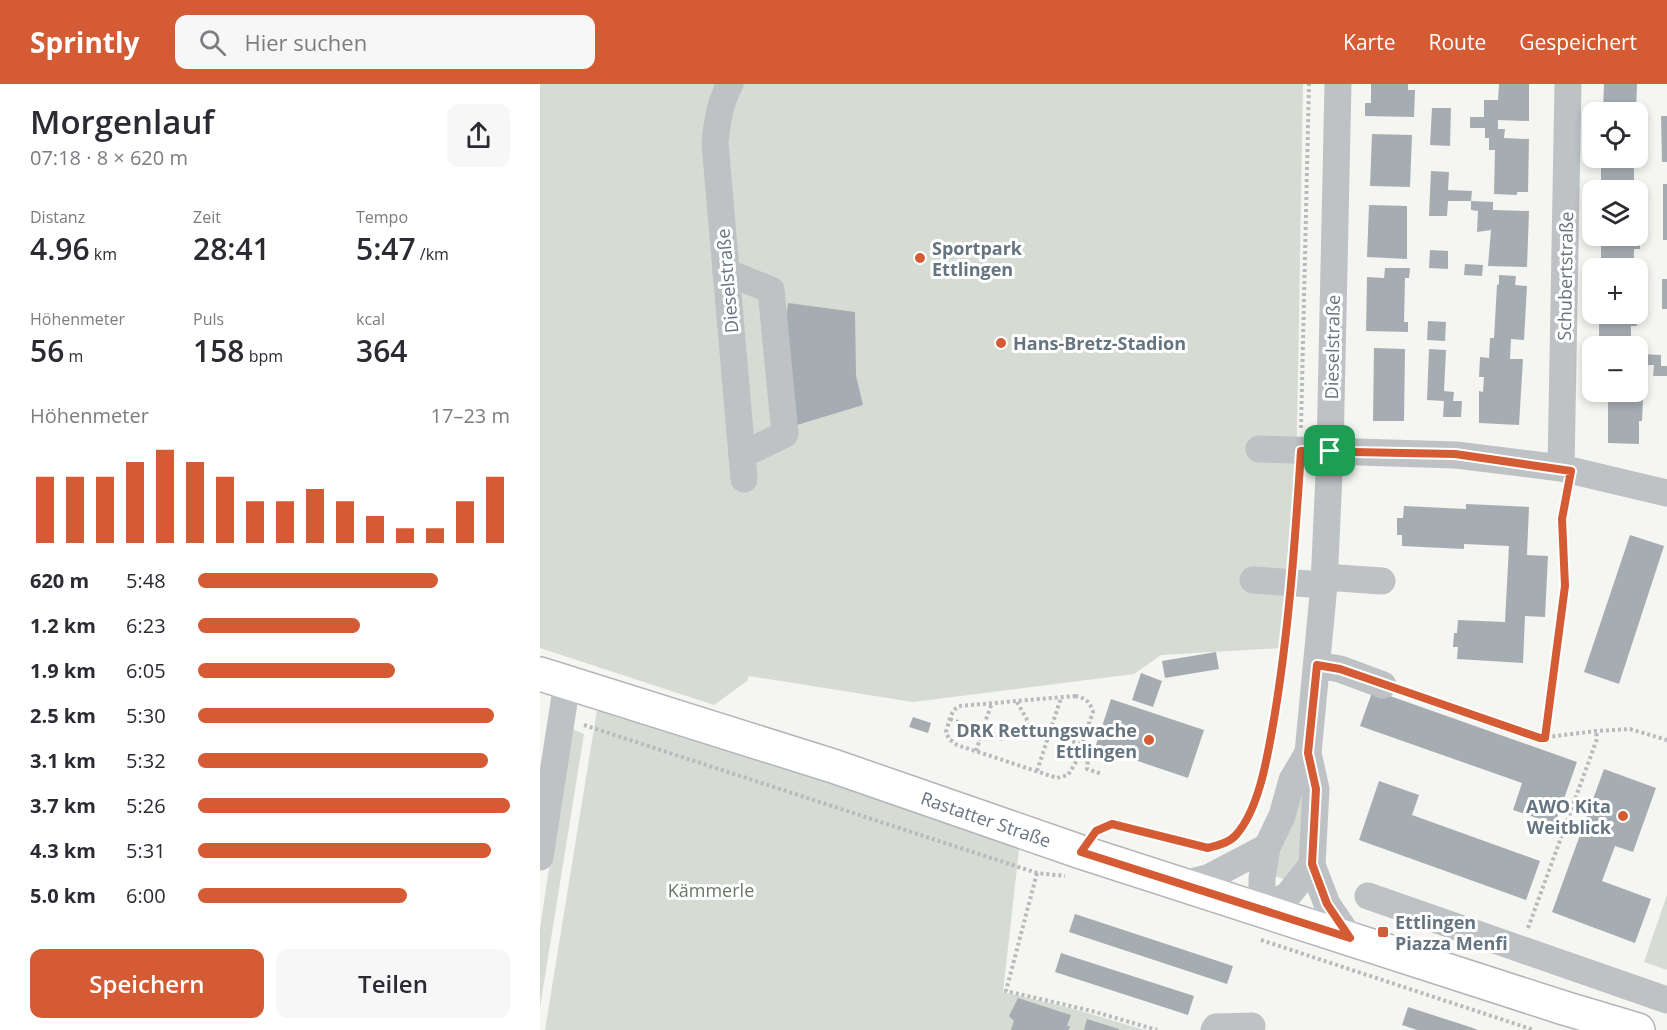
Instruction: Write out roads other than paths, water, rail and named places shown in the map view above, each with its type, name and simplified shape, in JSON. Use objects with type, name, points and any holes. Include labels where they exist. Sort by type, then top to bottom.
[{"type":"main road","name":"Rastatter Straße","points":[[554,678],[833,766],[1081,852],[1183,884],[1261,925],[1350,938],[1564,1008],[1636,1029]]},
{"type":"street","name":"Dieselstraße","points":[[726,272],[771,290],[785,434],[743,467],[726,272],[715,143],[718,119],[725,93],[730,84]]},
{"type":"street","name":"Dieselstraße","points":[[1338,84],[1330,451],[1317,665],[1308,753],[1316,789],[1312,864],[1327,904],[1350,938]]},
{"type":"street","name":"Schubertstraße","points":[[1566,469],[1568,84]]},
{"type":"street","points":[[1259,449],[1455,454],[1566,469],[1667,494]]},
{"type":"street","points":[[1253,580],[1292,583],[1382,581]]},
{"type":"street","points":[[1317,665],[1340,669],[1383,685]]},
{"type":"street","points":[[540,857],[561,717],[554,678]]},
{"type":"street","name":"Dieselstraße","points":[[1261,925],[1262,878],[1267,847],[1282,816],[1292,780],[1308,753]]},
{"type":"street","points":[[1183,884],[1208,878],[1267,847]]},
{"type":"street","points":[[1261,925],[1312,864]]},
{"type":"street","points":[[1368,896],[1655,996],[1636,1029]]},
{"type":"street","points":[[1214,1030],[1216,1027],[1252,1026]]},
{"type":"place","name":"Sportpark Ettlingen","points":[[920,258]]},
{"type":"place","name":"Hans-Bretz-Stadion","points":[[1001,343]]},
{"type":"place","name":"DRK Rettungswache Ettlingen","points":[[1149,740]]},
{"type":"place","name":"AWO Kita Weitblick","points":[[1623,816]]},
{"type":"place","name":"Ettlingen Piazza Menfi","points":[[1383,932]]},
{"type":"park label","name":"Kämmerle","points":[[711,890]]}]
